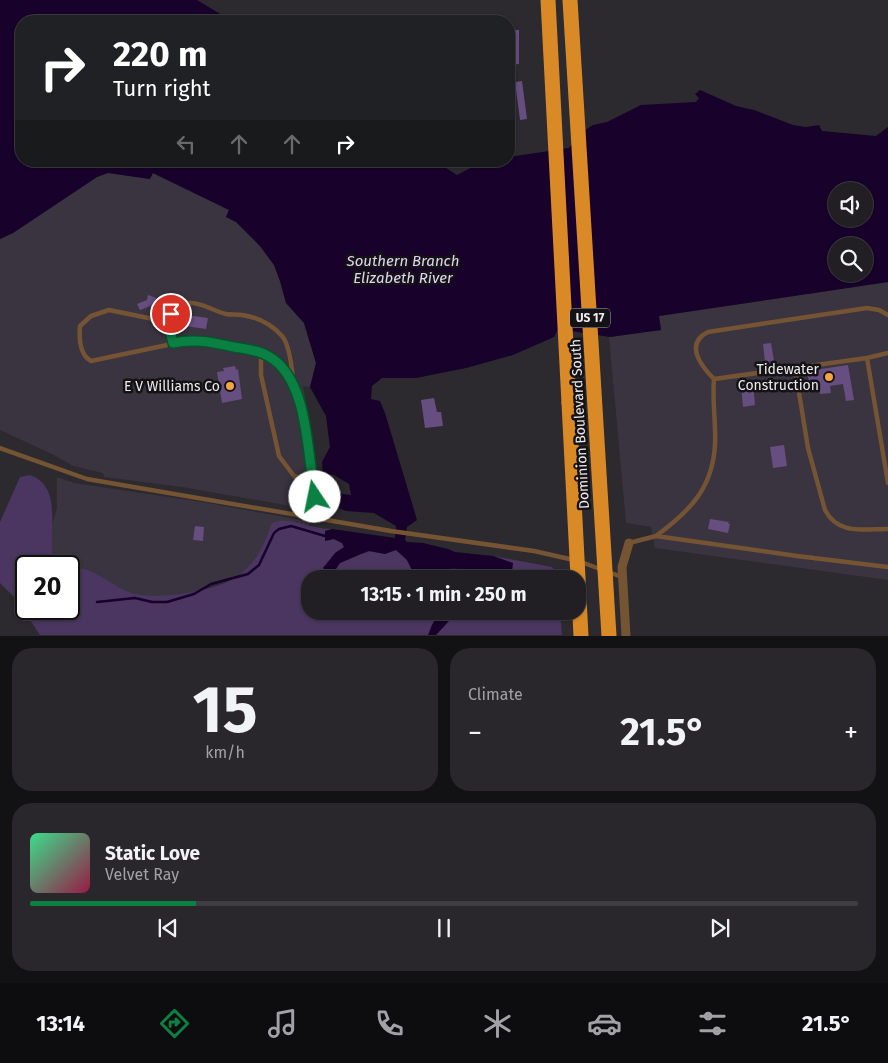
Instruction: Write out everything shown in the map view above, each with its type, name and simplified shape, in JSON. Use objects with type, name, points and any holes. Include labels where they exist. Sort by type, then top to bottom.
[{"type":"highway","name":"Dominion Boulevard South","points":[[548,0],[581,636]]},
{"type":"highway","name":"Dominion Boulevard South","points":[[570,0],[609,636]]},
{"type":"street","points":[[626,636],[622,576],[623,563],[629,543]]},
{"type":"lane","points":[[173,343],[168,322],[175,309],[184,303],[193,303],[226,314],[258,318],[271,325],[284,338],[305,428],[312,482],[320,519]]},
{"type":"lane","points":[[656,536],[686,512],[703,491],[713,462],[716,443],[714,379],[704,370],[698,360],[696,352],[697,343],[702,335],[708,332],[867,308],[880,310],[888,315]]},
{"type":"lane","points":[[168,322],[104,310],[91,316],[80,326],[79,339],[85,356],[91,362],[191,340],[261,352],[277,362],[293,381]]},
{"type":"lane","points":[[261,352],[262,382],[280,456],[294,476],[312,482]]},
{"type":"lane","points":[[714,379],[867,358],[888,352]]},
{"type":"lane","points":[[867,358],[888,483]]},
{"type":"lane","points":[[795,368],[808,448],[825,510],[830,519],[844,528],[888,528]]},
{"type":"lane","points":[[0,448],[87,480],[391,531],[534,551],[588,564],[622,576]]},
{"type":"lane","points":[[629,543],[656,536],[888,567]]},
{"type":"shaded area","points":[[108,173],[149,179],[152,173],[229,210],[226,217],[236,222],[260,246],[274,265],[286,303],[304,323],[316,363],[310,387],[303,386],[325,512],[182,487],[104,477],[103,473],[73,466],[0,430],[0,239],[13,233],[97,177]]},
{"type":"shaded area","points":[[888,282],[888,580],[655,548],[651,527],[626,523],[609,337],[661,330],[659,316]]},
{"type":"shaded area","points":[[30,475],[40,480],[50,497],[52,507],[52,555],[15,555],[15,598],[0,583],[0,522],[20,477]]},
{"type":"shaded area","points":[[57,477],[74,483],[202,502],[312,522],[248,574],[211,584],[194,594],[152,602],[116,588],[94,573],[80,569],[80,555],[43,555],[57,508]]},
{"type":"shaded area","points":[[278,521],[332,529],[325,531],[342,543],[344,547],[323,568],[325,570],[301,570],[301,620],[435,620],[429,635],[40,635],[30,620],[80,620],[80,568],[90,571],[129,592],[140,595],[171,595],[205,589],[220,585],[243,572],[254,561],[272,523]]},
{"type":"shaded area","points":[[396,549],[407,560],[412,570],[335,570],[340,563],[369,551],[385,554]]},
{"type":"shaded area","points":[[493,556],[552,567],[555,570],[501,570],[513,563]]},
{"type":"shaded area","points":[[458,568],[478,570],[448,570]]},
{"type":"shaded area","points":[[450,620],[561,620],[562,635],[436,635]]},
{"type":"water","name":"Southern Branch Elizabeth River","points":[[0,0],[197,0],[222,15],[15,15],[15,167],[444,167],[457,175],[472,167],[515,167],[515,156],[569,148],[582,132],[593,125],[607,122],[641,105],[696,102],[699,98],[695,94],[700,90],[736,106],[754,110],[793,125],[806,127],[819,125],[822,131],[876,136],[888,127],[888,282],[659,316],[661,330],[610,337],[558,329],[554,337],[513,355],[466,368],[416,378],[382,378],[372,386],[371,399],[380,401],[385,413],[417,520],[407,527],[405,540],[455,552],[493,556],[513,563],[512,570],[412,570],[407,560],[396,550],[385,554],[369,551],[340,563],[335,570],[325,570],[323,568],[335,553],[344,547],[342,543],[334,539],[325,541],[325,531],[332,529],[395,538],[396,526],[374,513],[346,511],[334,506],[334,493],[351,495],[349,484],[334,475],[323,473],[322,462],[330,447],[326,416],[310,387],[316,363],[304,323],[286,303],[274,265],[260,246],[236,222],[226,217],[229,210],[153,173],[150,179],[108,173],[97,177],[13,233],[0,239]]},
{"type":"water","points":[[435,620],[450,620],[436,635],[428,635]]},
{"type":"building","points":[[515,30],[519,30],[519,64],[515,64]]},
{"type":"building","points":[[522,81],[527,119],[520,120],[515,82]]},
{"type":"building","points":[[148,295],[156,298],[153,305],[140,310],[137,304],[147,300]]},
{"type":"building","points":[[187,315],[208,318],[206,329],[185,326]]},
{"type":"building","points":[[771,343],[774,361],[765,362],[763,344]]},
{"type":"building","name":"Tidewater Construction","points":[[848,365],[854,400],[846,401],[843,384],[830,386],[831,393],[820,394],[819,387],[810,388],[807,371]]},
{"type":"building","name":"E V Williams Co","points":[[235,366],[236,370],[238,369],[242,399],[222,403],[217,372],[224,371],[223,368]]},
{"type":"building","points":[[753,383],[755,405],[743,407],[741,385]]},
{"type":"building","points":[[434,398],[437,412],[441,412],[443,426],[425,428],[421,400]]},
{"type":"building","points":[[784,445],[787,466],[773,468],[770,447]]},
{"type":"building","points":[[710,519],[729,522],[728,533],[708,529]]},
{"type":"building","points":[[195,526],[204,527],[203,541],[193,540]]},
{"type":"waterway","points":[[97,602],[135,598],[152,602],[167,602],[194,594],[211,584],[248,574],[259,565],[274,533],[279,529],[291,526],[325,536]]},
{"type":"place","name":"Tidewater Construction","points":[[829,377]]},
{"type":"place","name":"E V Williams Co","points":[[230,386]]},
{"type":"route","points":[[171,314],[168,322],[173,343],[191,340],[258,351],[277,362],[285,370],[293,381],[302,412],[315,497]]}]
